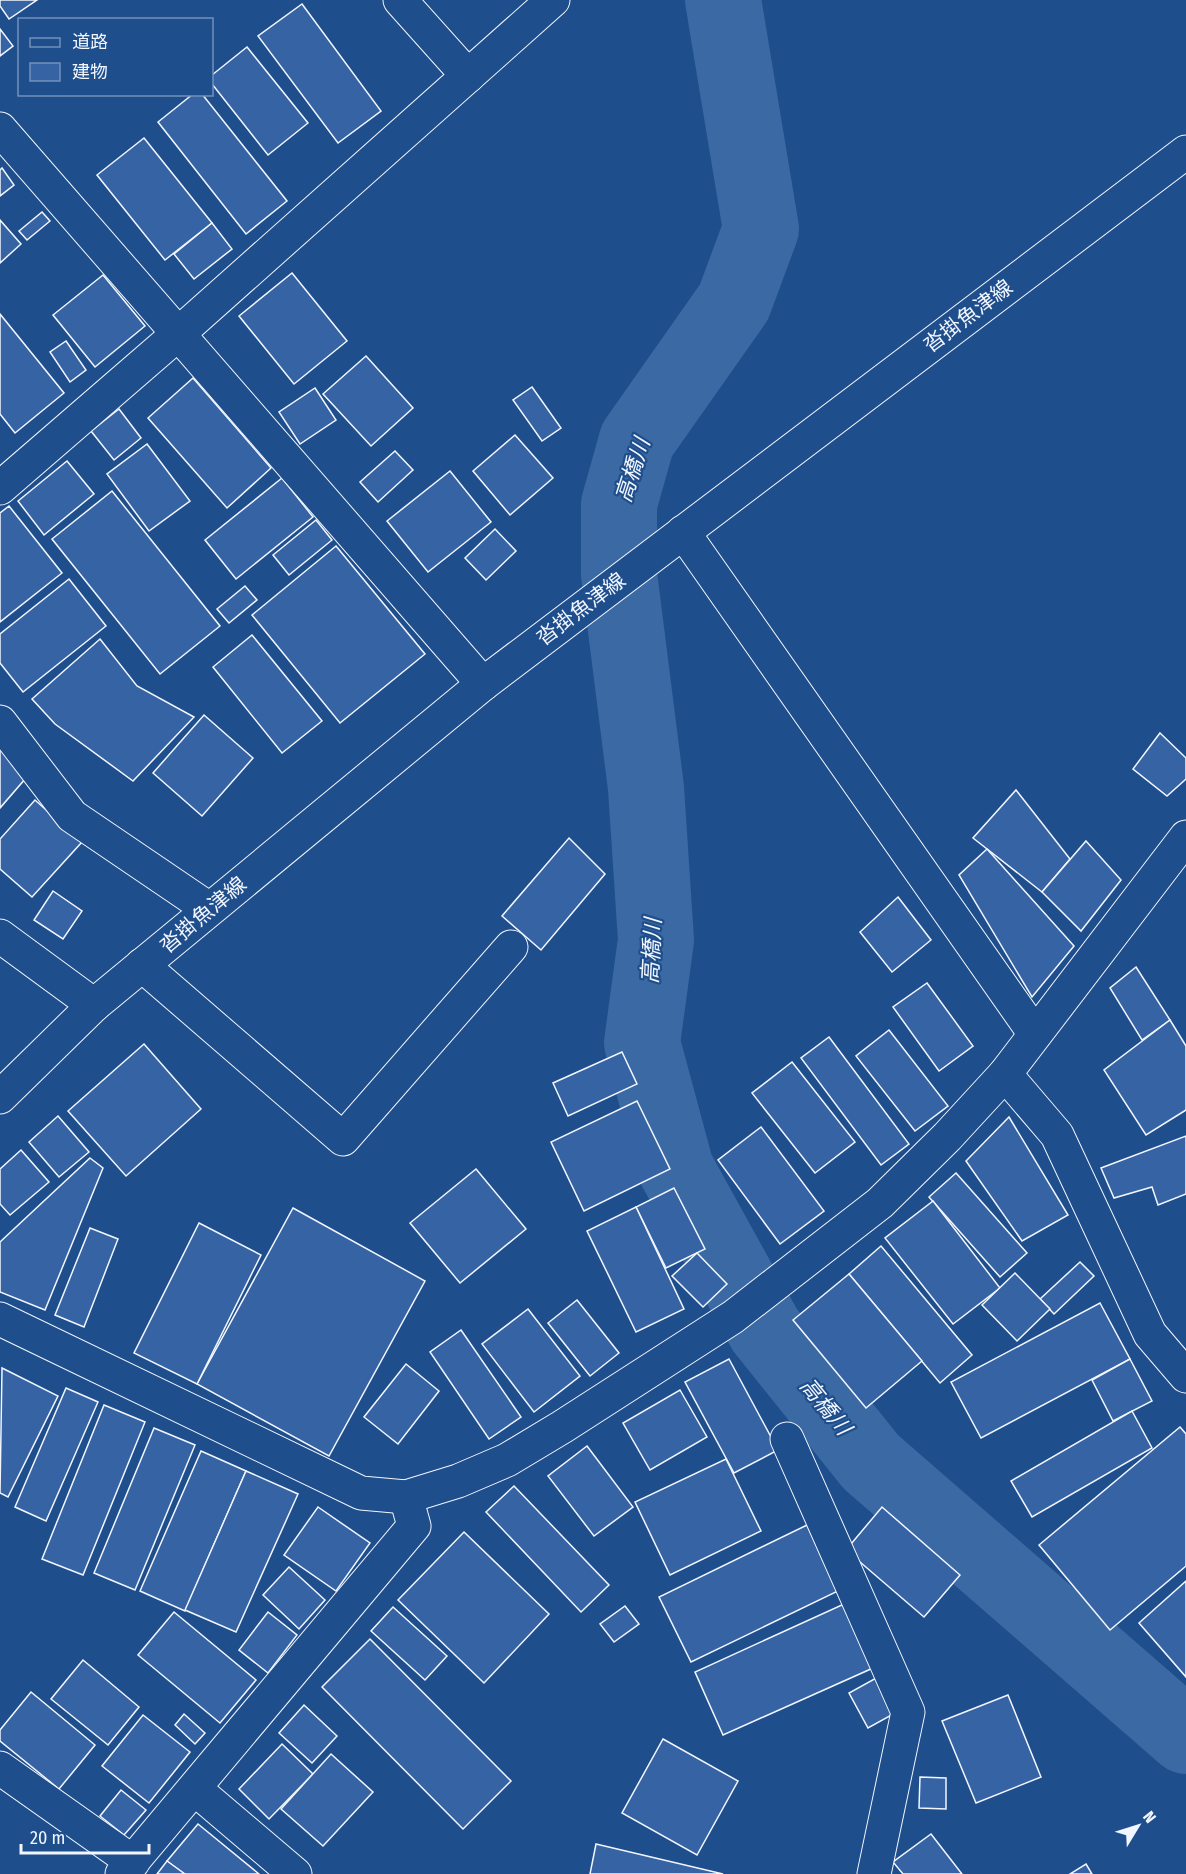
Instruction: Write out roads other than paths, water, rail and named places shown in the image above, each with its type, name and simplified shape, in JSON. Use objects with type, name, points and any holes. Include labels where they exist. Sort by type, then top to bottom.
[{"type":"street","points":[[400,0],[468,76]]},
{"type":"street","points":[[0,488],[178,334],[553,0]]},
{"type":"street","points":[[0,129],[483,684]]},
{"type":"street","name":"沓掛魚津線","points":[[0,1097],[94,1005],[483,684],[1186,152]]},
{"type":"street","points":[[683,532],[1035,1034]]},
{"type":"street","points":[[0,722],[72,816],[209,909]]},
{"type":"street","points":[[0,1319],[361,1493],[406,1497],[458,1481],[507,1460],[733,1317],[880,1203],[947,1137],[1005,1074],[1186,837]]},
{"type":"street","points":[[0,936],[94,1005]]},
{"type":"street","points":[[142,966],[343,1139],[511,947]]},
{"type":"street","points":[[1005,1074],[1056,1135],[1150,1334],[1186,1376]]},
{"type":"street","points":[[787,1439],[908,1712],[874,1874]]},
{"type":"street","points":[[0,1768],[127,1868],[414,1526],[406,1497]]},
{"type":"street","points":[[195,1789],[295,1874]]},
{"type":"waterway","name":"高橋川","points":[[723,0],[761,229],[734,302],[637,440],[619,504],[619,574],[646,788],[656,940],[642,1043],[676,1169],[765,1330],[871,1462],[1186,1736]]}]
